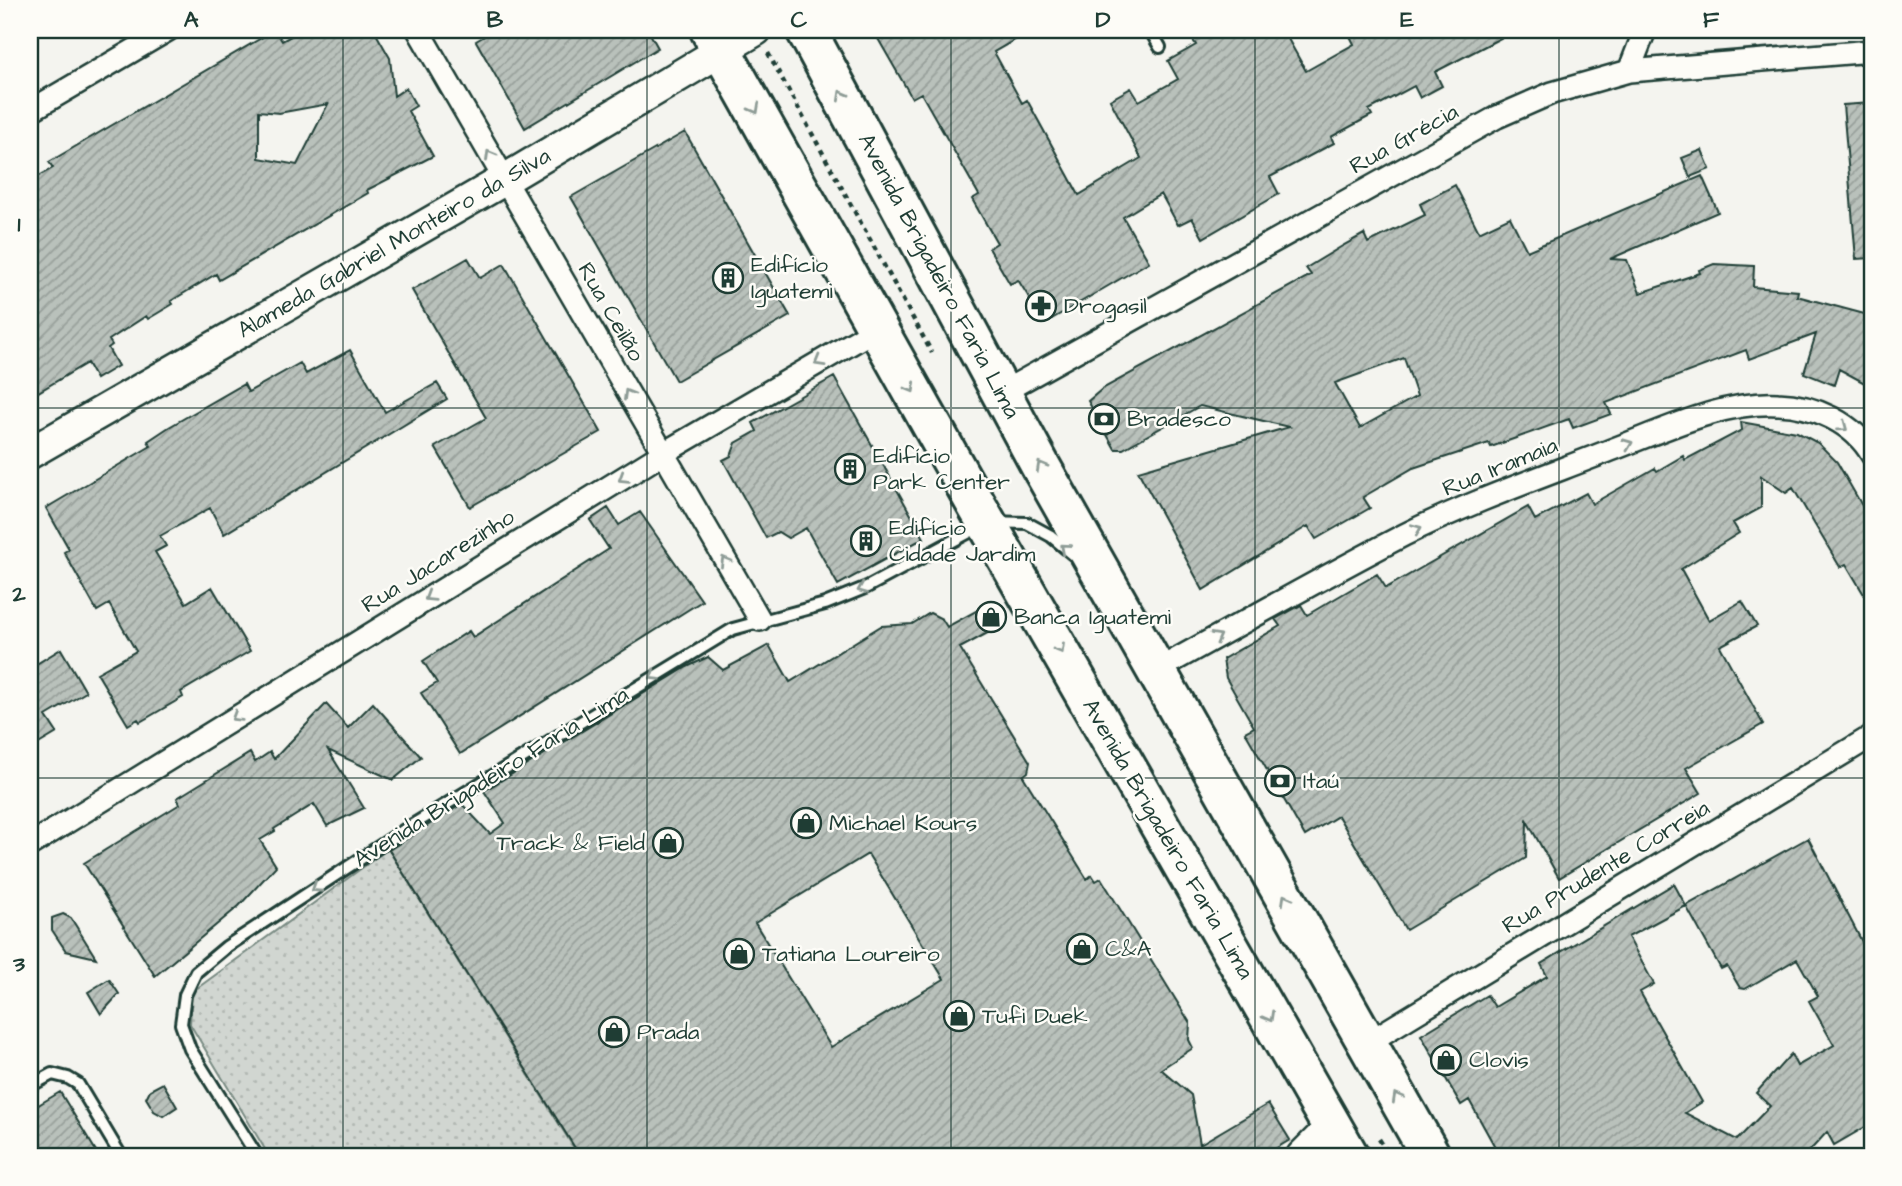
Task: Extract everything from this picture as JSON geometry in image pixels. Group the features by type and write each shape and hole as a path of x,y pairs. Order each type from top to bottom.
{"highway":[{"name":"Avenida Brigadeiro Faria Lima","path":"806,30 1001,393 1431,1156"},
{"name":"Avenida Brigadeiro Faria Lima","path":"716,40 1341,1141"}],"street":[{"path":"30,111 167,30"},
{"name":"Rua Ceilão","path":"418,30 760,620"},
{"name":"Alameda Gabriel Monteiro da Silva","path":"30,453 504,180 716,40 756,30"},
{"path":"1629,71 1645,30"},
{"name":"Rua Grécia","path":"1001,393 1497,117 1552,93 1629,71 1872,51"},
{"name":"Rua Jacarezinho","path":"30,845 662,453 878,328"},
{"name":"Rua Iramaia","path":"1157,670 1406,534 1510,489 1665,429 1726,410 1777,403 1813,409 1843,425 1872,455"},
{"name":"Rua Prudente Correia","path":"1367,1043 1872,736"},
{"path":"1302,1156 1341,1141"}],"lane":[{"path":"1150,30 1160,47"},
{"name":"Avenida Brigadeiro Faria Lima","path":"257,1156 190,1049 181,1024 185,995 196,972 226,947 410,827 704,645 760,620 825,604 867,587 988,522 1027,523 1051,536 1115,595"},
{"path":"30,1086 52,1074 78,1084 121,1156"}],"shaded area":[{"path":"388,849 579,1156 269,1156 190,1024 192,992"}],"building":[{"path":"275,30 282,41 302,30 374,30 390,58 394,96 406,88 416,106 408,111 433,156 367,190 368,193 219,280 216,274 171,301 173,304 148,319 146,316 109,340 112,345 108,348 118,366 96,379 87,363 30,397 30,181 53,168 49,162","holes":["328,104 297,165 259,158 259,111 279,113"]},
{"path":"495,30 648,30 658,48 525,128 476,41"},
{"path":"873,30 1032,30 994,52 1022,103 1027,100 1079,195 1141,158 1110,100 1131,88 1139,101 1178,79 1168,61 1196,45 1186,30 1283,30 1306,71 1354,44 1347,30 1516,30 1435,72 1442,86 1420,98 1414,86 1369,110 1372,115 1331,137 1334,143 1270,177 1279,194 1203,238 1192,218 1178,225 1161,194 1123,217 1149,262 1045,323 1018,280 1010,284 989,248 997,243 972,199 979,195 921,93 912,98"},
{"path":"1871,103 1872,258 1856,259 1843,105"},
{"path":"685,132 790,316 676,381 571,197"},
{"path":"1702,150 1710,169 1690,177 1682,158"},
{"path":"1702,176 1718,212 1610,259 1627,260 1640,293 1700,273 1699,270 1714,264 1754,266 1753,287 1798,291 1797,296 1872,316 1872,387 1839,369 1834,385 1804,373 1816,334 1749,359 1746,350 1606,403 1611,414 1573,428 1569,419 1491,447 1489,443 1413,468 1363,497 1370,508 1316,539 1308,526 1203,590 1138,471 1289,427 1200,406 1123,449 1115,449 1088,401 1102,389 1311,275 1306,268 1344,245 1364,234 1368,243 1425,215 1420,204 1455,185 1479,232 1510,217 1527,251","holes":["1404,358 1417,396 1360,428 1335,383"]},
{"path":"468,258 480,278 504,264 601,432 470,507 435,447 486,418 412,290"},
{"path":"350,350 385,412 437,383 447,399 224,534 210,508 160,536 166,546 155,552 186,603 212,587 250,651 181,692 183,697 140,722 138,719 128,725 97,673 136,651 109,604 97,611 64,552 69,549 46,508 151,446 148,441 169,427 244,384 248,392 300,363 306,374"},
{"path":"834,377 924,538 838,585 806,528 788,538 778,532 766,538 723,460 731,456 736,443 757,431 753,423"},
{"path":"1741,422 1797,432 1818,443 1837,462 1872,523 1872,608 1846,564 1840,567 1793,488 1786,493 1761,476 1761,508 1733,523 1739,533 1681,569 1709,620 1742,601 1757,626 1720,646 1763,724 1686,768 1701,793 1559,878 1527,821 1526,858 1406,930 1338,816 1305,836 1245,732 1254,727 1226,678 1223,659 1280,626 1275,619 1301,605 1307,615 1377,574 1386,588 1528,507 1535,520 1586,493 1592,504 1655,468 1657,471 1683,456 1685,460 1742,430"},
{"path":"608,508 619,525 640,512 702,601 460,754 421,693 437,683 423,661 469,631 473,637 609,549 590,520"},
{"path":"994,601 1006,623 960,648 1030,762 1028,772 1023,776 1087,879 1092,875 1096,881 1101,878 1190,1023 1189,1040 1193,1048 1161,1069 1191,1095 1200,1144 1268,1104 1290,1140 1263,1156 580,1156 389,850 462,804 490,834 505,823 484,791 687,667 708,657 723,670 769,645 790,682 881,626 912,624 930,613 942,619 947,627","holes":["868,854 944,979 831,1047 755,923"]},
{"path":"61,649 86,692 46,716 57,733 30,749 30,668"},
{"path":"373,703 421,757 393,780 328,750 364,808 327,826 314,804 260,840 276,866 239,906 155,976 84,863 180,804 177,798 250,753 255,762 270,752 274,759 326,704 348,728"},
{"path":"1808,838 1872,961 1872,1123 1834,1145 1827,1132 1805,1156 1500,1156 1469,1100 1461,1105 1421,1035 1487,995 1495,1007 1547,976 1541,964 1674,884 1686,906","holes":["1686,906 1721,969 1727,966 1740,988 1745,989 1797,959 1818,996 1809,1001 1834,1045 1797,1066 1791,1054 1756,1093 1770,1106 1737,1140 1685,1113 1702,1102 1640,992 1654,984 1628,937"]},
{"path":"63,914 71,918 96,958 66,951 52,930 52,918"},
{"path":"109,979 119,994 101,1014 88,992"},
{"path":"163,1083 177,1107 163,1116 154,1111 146,1098 150,1090"},
{"path":"60,1092 99,1156 30,1156 30,1110"}],"place":[{"name":"Edifício Iguatemi","path":"728,278"},
{"name":"Drogasil","path":"1041,306"},
{"name":"Bradesco","path":"1104,419"},
{"name":"Edifício Park Center","path":"850,469"},
{"name":"Edifício Cidade Jardim","path":"866,541"},
{"name":"Banca Iguatemi","path":"991,617"},
{"name":"Itaú","path":"1280,781"},
{"name":"Michael Kours","path":"806,823"},
{"name":"Track & Field","path":"668,843"},
{"name":"C&A","path":"1082,949"},
{"name":"Tatiana Loureiro","path":"739,954"},
{"name":"Tufi Duek","path":"959,1016"},
{"name":"Prada","path":"614,1032"},
{"name":"Clovis","path":"1446,1060"}]}
